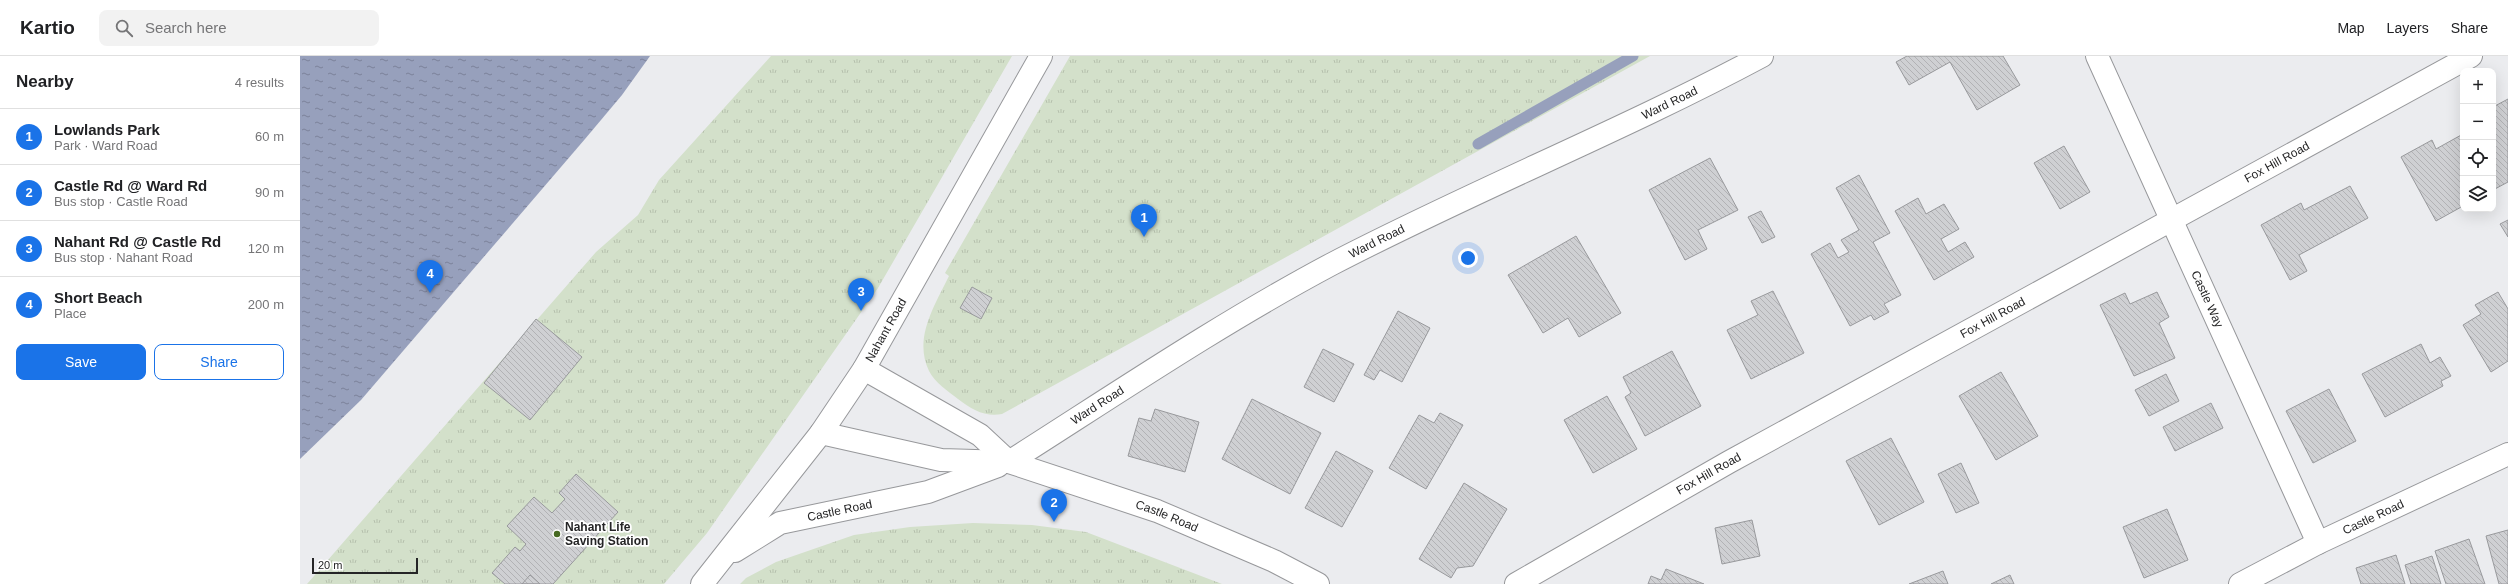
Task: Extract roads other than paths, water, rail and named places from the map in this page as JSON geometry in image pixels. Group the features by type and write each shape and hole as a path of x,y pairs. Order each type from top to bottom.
{"street":[{"name":"Nahant Road","path":"702,584 821,433 864,369 1041,56"},
{"name":"Ward Road","path":"1010,462 1194,344 1332,264 1693,93 1762,56"},
{"name":"Castle Way","path":"2097,56 2173,220 2318,543"},
{"name":"Fox Hill Road","path":"1516,584 1729,462 2471,56"},
{"name":"Castle Road","path":"864,369 980,435 1010,462"},
{"name":"Castle Road","path":"821,433 941,460 1010,462 1157,511 1274,561 1318,584"},
{"name":"Castle Road","path":"2240,584 2318,543 2508,454"},
{"name":"Castle Road","path":"722,559 780,523 928,492 1010,462"}],"water":[{"path":"300,56 650,56 622,95 361,400 300,459"}],"waterway":[{"path":"1478,144 1633,56"}],"place":[{"name":"Lowlands Park","path":"1144,237"},
{"name":"Short Beach","path":"430,293"},
{"name":"Nahant Rd @ Castle Rd","path":"861,311"},
{"name":"Castle Rd @ Ward Rd","path":"1054,522"},
{"name":"Nahant Life Saving Station","path":"557,534"}]}
